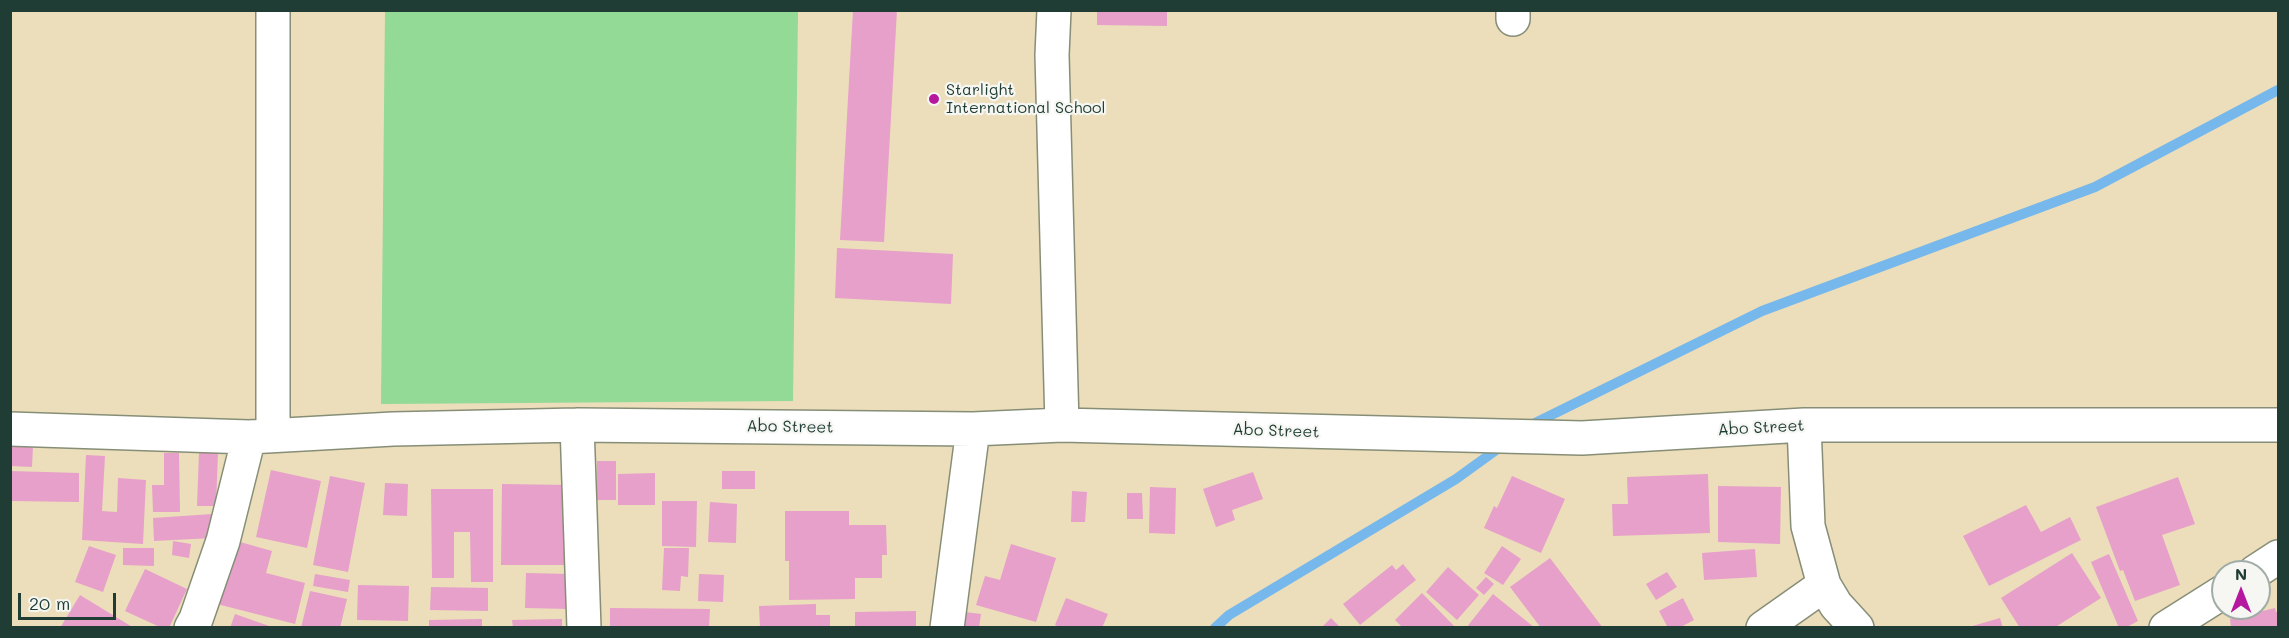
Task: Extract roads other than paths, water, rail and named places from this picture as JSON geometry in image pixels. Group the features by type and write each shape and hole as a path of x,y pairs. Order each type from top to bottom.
{"street":[{"path":"191,627 196,619 261,435 273,10"},
{"path":"1054,10 1052,55 1062,425"},
{"path":"577,425 584,627"},
{"name":"Abo Street","path":"10,429 261,435 577,425 973,429 1062,425 1582,438 1804,425 2278,425"},
{"path":"1804,425 1808,526 1824,585 1836,605 1857,627"},
{"path":"946,627 973,429"},
{"path":"1763,627 1824,585"},
{"path":"2166,627 2211,599"}],"waterway":[{"path":"1527,427 1762,311 2095,187 2278,90"},
{"path":"1215,628 1229,615 1456,479 1503,445"}],"place":[{"name":"Starlight International School","path":"934,99"}]}
